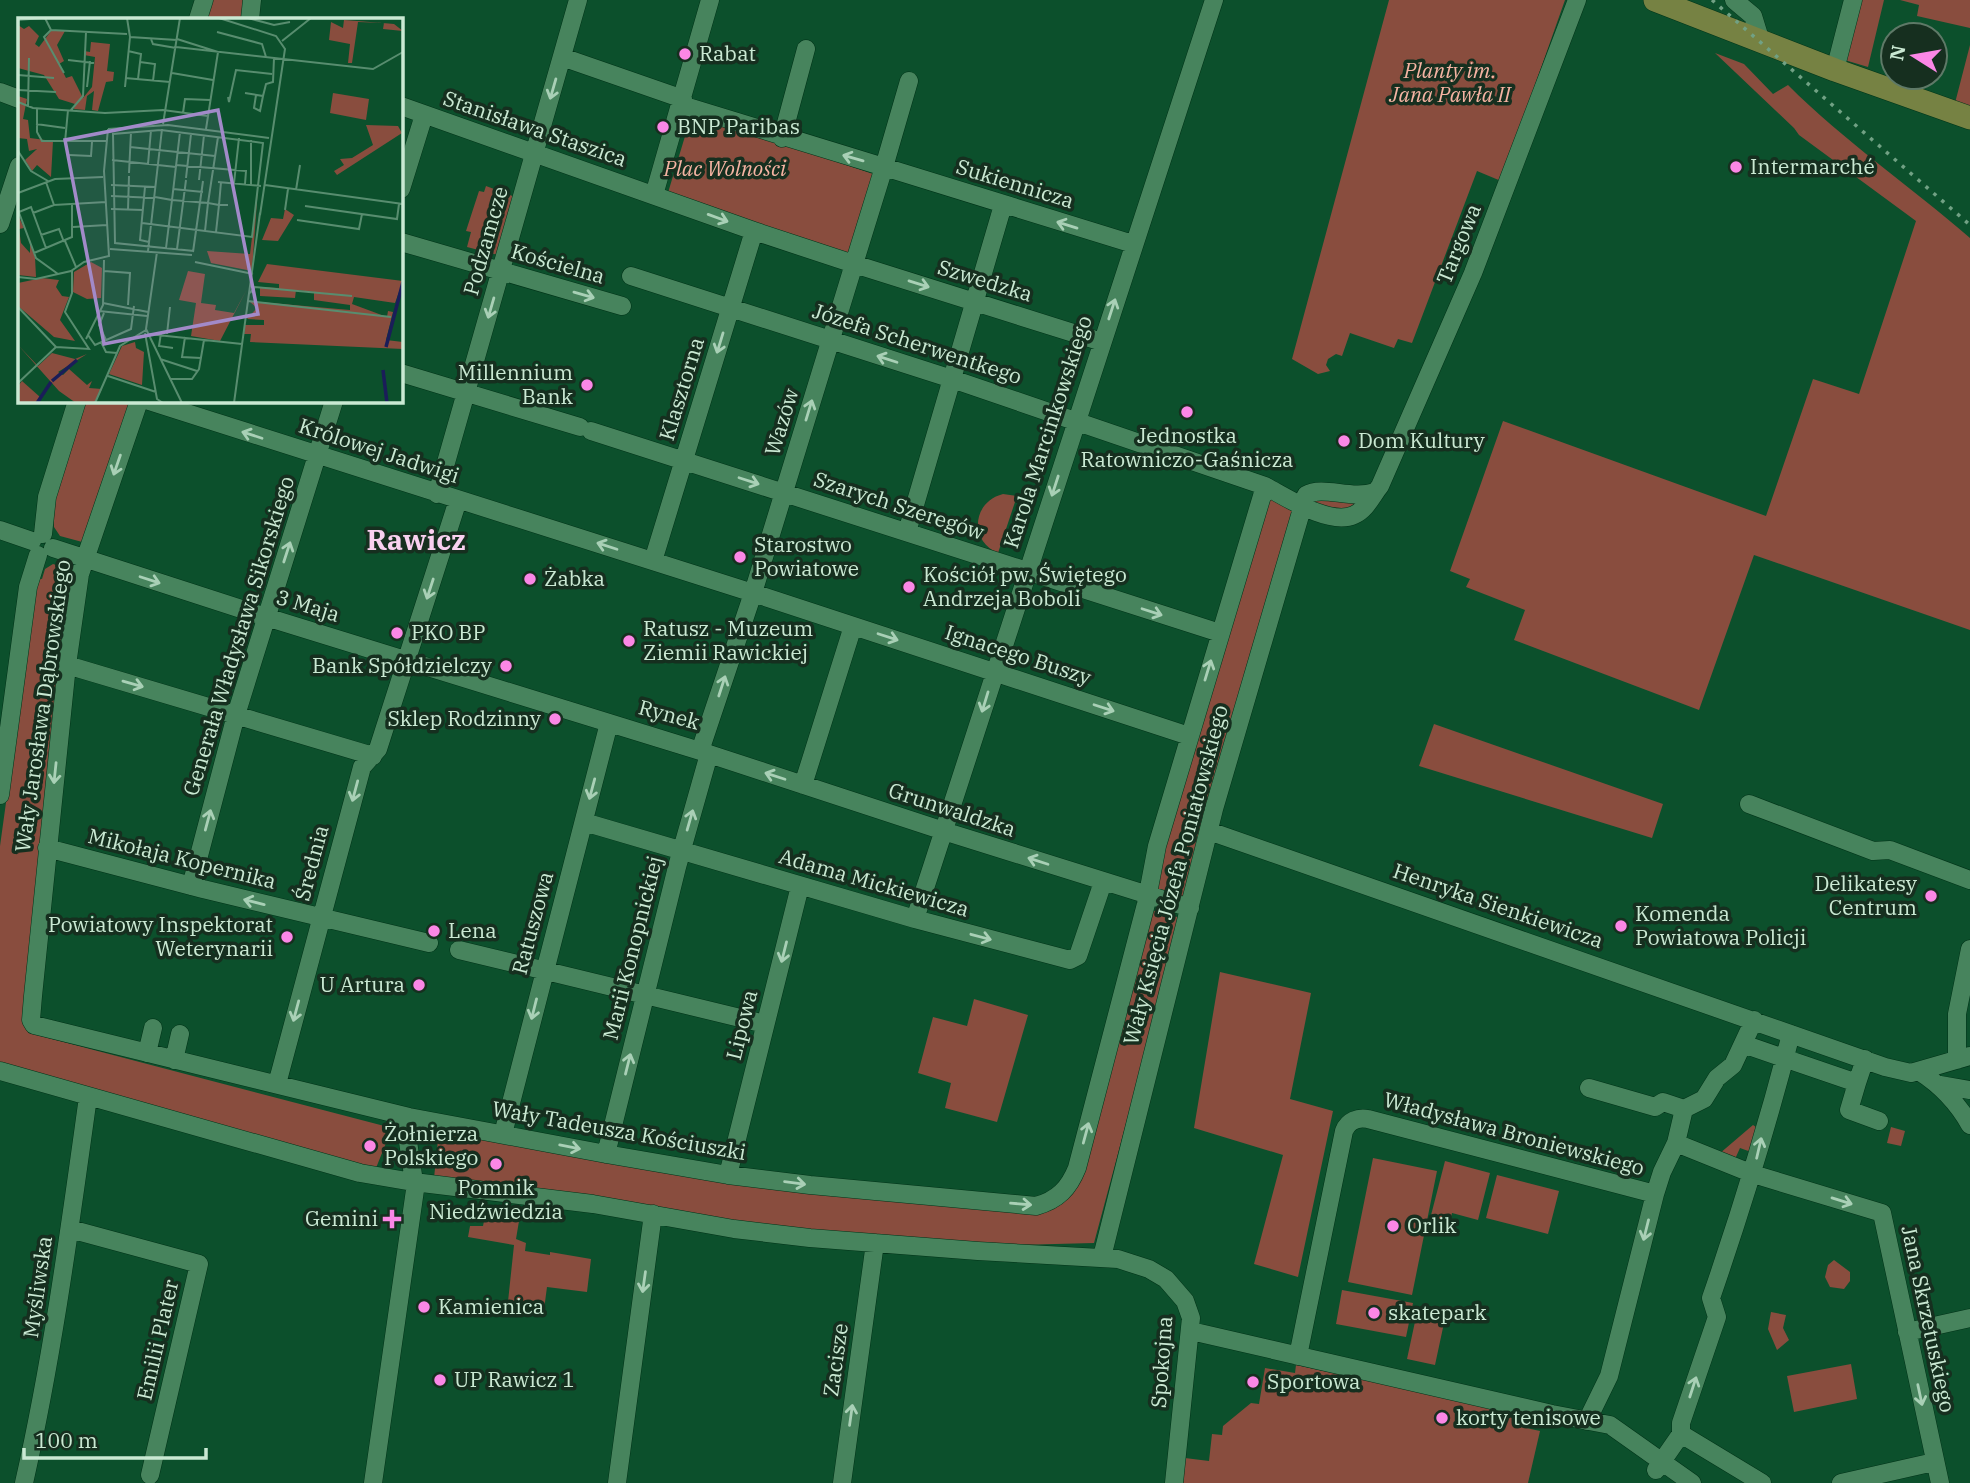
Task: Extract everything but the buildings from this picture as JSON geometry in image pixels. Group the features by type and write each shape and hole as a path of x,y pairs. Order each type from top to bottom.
{"main road":[{"path":"1655,0 1835,70 1970,118"}],"street":[{"path":"198,18 204,0"},
{"path":"250,18 252,0"},
{"name":"Podzamcze","path":"437,494 578,0"},
{"path":"710,0 654,195 854,264 909,81"},
{"name":"Karola Marcinkowskiego","path":"915,919 1214,0"},
{"path":"1734,0 1753,16 1761,42"},
{"path":"1835,70 1853,0"},
{"name":"Targowa","path":"1303,507 1306,495 1314,491 1352,496 1375,492 1380,486 1473,273 1576,4"},
{"path":"782,138 806,49"},
{"path":"562,57 782,138 884,167"},
{"path":"0,92 18,99"},
{"name":"Stanisława Staszica","path":"402,106 654,195"},
{"path":"402,186 424,115"},
{"name":"Sukiennicza","path":"884,167 1133,244"},
{"path":"0,224 18,169"},
{"path":"907,532 1003,205"},
{"name":"Klasztorna","path":"653,561 754,231"},
{"name":"Kościelna","path":"402,242 622,306"},
{"name":"Szwedzka","path":"854,264 1102,342"},
{"name":"Wazów","path":"753,593 854,264"},
{"name":"Józefa Scherwentkego","path":"631,276 1076,421 1265,486 1303,507"},
{"name":"Szarych Szeregów","path":"402,373 684,460 1220,633"},
{"name":"Wały Jarosława Dąbrowskiego","path":"0,795 28,587 42,545 47,497 77,402"},
{"name":"Wały Jarosława Dąbrowskiego","path":"34,1025 31,1020 47,848 80,574 139,402"},
{"name":"Królowej Jadwigi","path":"152,402 653,561"},
{"name":"Generała Władysława Sikorskiego","path":"191,886 236,715 334,402"},
{"name":"Wały Księcia Józefa Poniatowskiego","path":"1061,1195 1071,1183 1077,1168 1148,896 1157,846 1265,486"},
{"name":"Średnia","path":"277,1084 362,767 378,749 458,500"},
{"name":"Wały Księcia Józefa Poniatowskiego","path":"1102,1256 1209,831 1303,507"},
{"name":"3 Maja","path":"0,530 266,617 511,692"},
{"path":"653,561 753,593"},
{"name":"Ignacego Buszy","path":"753,593 1189,736"},
{"name":"Rynek","path":"511,692 705,752 753,593"},
{"path":"803,785 853,626"},
{"path":"67,665 373,756"},
{"name":"Ratuszowa","path":"503,1135 609,723"},
{"name":"Grunwaldzka","path":"705,752 1190,908"},
{"name":"Marii Konopnickiej","path":"606,1154 705,752"},
{"path":"1749,804 1873,851 1890,850 1970,880"},
{"name":"Adama Mickiewicza","path":"584,822 915,919 1073,960 1078,956 1103,882"},
{"name":"Henryka Sienkiewicza","path":"1209,831 1905,1072 1920,1072 1963,1058"},
{"name":"Mikołaja Kopernika","path":"47,848 191,886 429,943"},
{"name":"Lipowa","path":"728,1175 800,886"},
{"path":"1963,1058 1957,1014 1970,949"},
{"path":"459,950 765,1024"},
{"path":"1589,1088 1655,1107 1663,1102 1684,1109 1704,1099 1717,1079 1733,1065 1754,1020"},
{"name":"Wały Tadeusza Kościuszki","path":"34,1025 409,1117 728,1175 1036,1206 1061,1195"},
{"path":"153,1028 161,1057"},
{"path":"161,1057 180,1034"},
{"path":"1660,1466 1681,1434 1681,1423 1717,1317 1710,1298 1753,1174 1791,1034"},
{"path":"1744,1044 1857,1083"},
{"path":"1865,1059 1849,1110 1879,1121"},
{"path":"0,1071 360,1173 593,1203 734,1228 810,1238 978,1251 1102,1256"},
{"path":"1920,1072 1940,1085 1970,1125"},
{"path":"1940,1085 1970,1090"},
{"name":"Myśliwska","path":"24,1483 51,1357 88,1097"},
{"path":"1587,1422 1609,1376 1655,1194 1676,1143 1684,1109"},
{"path":"373,1483 414,1182 407,1135 409,1117"},
{"name":"Władysława Broniewskiego","path":"1298,1356 1345,1131 1346,1127 1357,1119 1368,1119 1655,1194"},
{"name":"Jana Skrzetuskiego","path":"1676,1143 1753,1174 1882,1213 1940,1483"},
{"path":"617,1483 653,1214"},
{"name":"Emilii Plater","path":"70,1229 199,1264 150,1475"},
{"name":"Zacisze","path":"842,1483 875,1243"},
{"name":"Spokojna","path":"1102,1256 1141,1265 1166,1279 1184,1299 1189,1309 1191,1331 1174,1483"},
{"path":"1907,1332 1970,1318"},
{"path":"1191,1331 1587,1422 1692,1483"},
{"path":"1681,1434 1762,1483"},
{"path":"1841,1483 1934,1462"},
{"path":"1660,1466 1673,1483"}],"green space":[{"path":"212,0 249,0 247,18 205,18"},
{"name":"Planty im. Jana Pawła II","path":"1389,0 1565,0 1501,181 1477,171 1412,343 1398,339 1394,348 1350,333 1342,356 1336,354 1328,359 1326,365 1330,371 1318,374 1292,359"},
{"path":"1853,0 1884,0 1868,67 1838,58"},
{"path":"1900,0 1970,0 1970,28 1949,23 1949,21 1917,16 1919,5"},
{"path":"1970,45 1970,108 1955,103"},
{"path":"1715,53 1744,64 1773,94 1788,85 1809,106 1970,238 1970,630 1754,555 1699,710 1514,640 1525,610 1466,587 1470,579 1450,571 1503,421 1766,516 1813,379 1859,394 1916,221 1799,135"},
{"name":"Plac Wolności","path":"692,113 873,174 851,252 847,253 667,196"},
{"path":"486,186 515,197 498,255 467,247 471,232 466,231 479,191 484,192"},
{"path":"84,402 134,402 86,543 60,536 54,527 52,504"},
{"path":"1003,494 1017,496 998,553 982,540 978,522 985,505"},
{"path":"1315,498 1360,503 1338,509 1314,504"},
{"path":"1269,499 1275,499 1293,508 1189,887 1182,898 1158,891 1156,884 1167,826"},
{"path":"53,564 77,572 26,1026 29,1033 392,1128 376,1168 17,1070 0,1063 0,846 37,578 42,579 45,569"},
{"path":"1434,724 1663,804 1652,838 1419,766"},
{"path":"1151,910 1181,918 1094,1243 978,1246 810,1233 434,1178 439,1130 1046,1212 1068,1199 1081,1177"},
{"path":"1220,972 1311,993 1290,1099 1333,1111 1298,1277 1254,1264 1283,1155 1194,1128"},
{"path":"974,999 1028,1015 997,1122 945,1108 951,1083 918,1073 933,1017 967,1026"},
{"path":"1753,1125 1756,1127 1751,1152 1740,1148 1735,1159 1719,1154"},
{"path":"1891,1127 1905,1131 1901,1146 1887,1143"},
{"name":"Orlik","path":"1373,1158 1437,1171 1412,1295 1348,1282"},
{"path":"1445,1161 1490,1173 1478,1220 1452,1213 1448,1228 1429,1223"},
{"path":"1497,1175 1559,1191 1548,1234 1486,1218"},
{"path":"485,1216 519,1221 516,1239 526,1243 525,1251 591,1259 587,1292 547,1287 543,1317 507,1311 514,1245 468,1237 470,1226 483,1226"},
{"path":"1834,1260 1850,1272 1850,1281 1844,1289 1830,1287 1825,1277 1828,1265"},
{"name":"skatepark","path":"1342,1290 1413,1303 1406,1337 1336,1324"},
{"path":"1771,1312 1786,1315 1783,1328 1789,1340 1777,1350 1768,1329"},
{"path":"1416,1317 1444,1323 1435,1365 1407,1359"},
{"path":"1851,1364 1857,1399 1794,1412 1787,1376"},
{"path":"1296,1365 1516,1413 1513,1425 1540,1431 1528,1483 1183,1483 1185,1458 1209,1461 1212,1434 1222,1435 1223,1426 1251,1403 1259,1404 1265,1368 1295,1373"}],"railway":[{"path":"1712,0 1970,225"}],"place":[{"name":"Rabat","path":"685,54"},
{"name":"BNP Paribas","path":"663,127"},
{"name":"Intermarché","path":"1736,167"},
{"name":"Millennium Bank","path":"587,385"},
{"name":"Jednostka Ratowniczo-Gaśnicza","path":"1187,412"},
{"name":"Dom Kultury","path":"1344,441"},
{"name":"Starostwo Powiatowe","path":"740,557"},
{"name":"Żabka","path":"530,579"},
{"name":"Kościół pw. Świętego Andrzeja Boboli","path":"909,587"},
{"name":"PKO BP","path":"397,633"},
{"name":"Ratusz - Muzeum Ziemii Rawickiej","path":"629,641"},
{"name":"Bank Spółdzielczy","path":"506,666"},
{"name":"Sklep Rodzinny","path":"555,719"},
{"name":"Delikatesy Centrum","path":"1931,896"},
{"name":"Komenda Powiatowa Policji","path":"1621,926"},
{"name":"Lena","path":"434,931"},
{"name":"Powiatowy Inspektorat Weterynarii","path":"287,937"},
{"name":"U Artura","path":"419,985"},
{"name":"Żołnierza Polskiego","path":"370,1146"},
{"name":"Pomnik Niedźwiedzia","path":"496,1164"},
{"name":"Gemini","path":"392,1219"},
{"name":"Orlik","path":"1393,1226"},
{"name":"Kamienica","path":"424,1307"},
{"name":"skatepark","path":"1374,1313"},
{"name":"UP Rawicz 1","path":"440,1380"},
{"name":"Sportowa","path":"1253,1382"},
{"name":"korty tenisowe","path":"1442,1418"}],"district":[{"name":"Rawicz","path":"416,540"}]}
